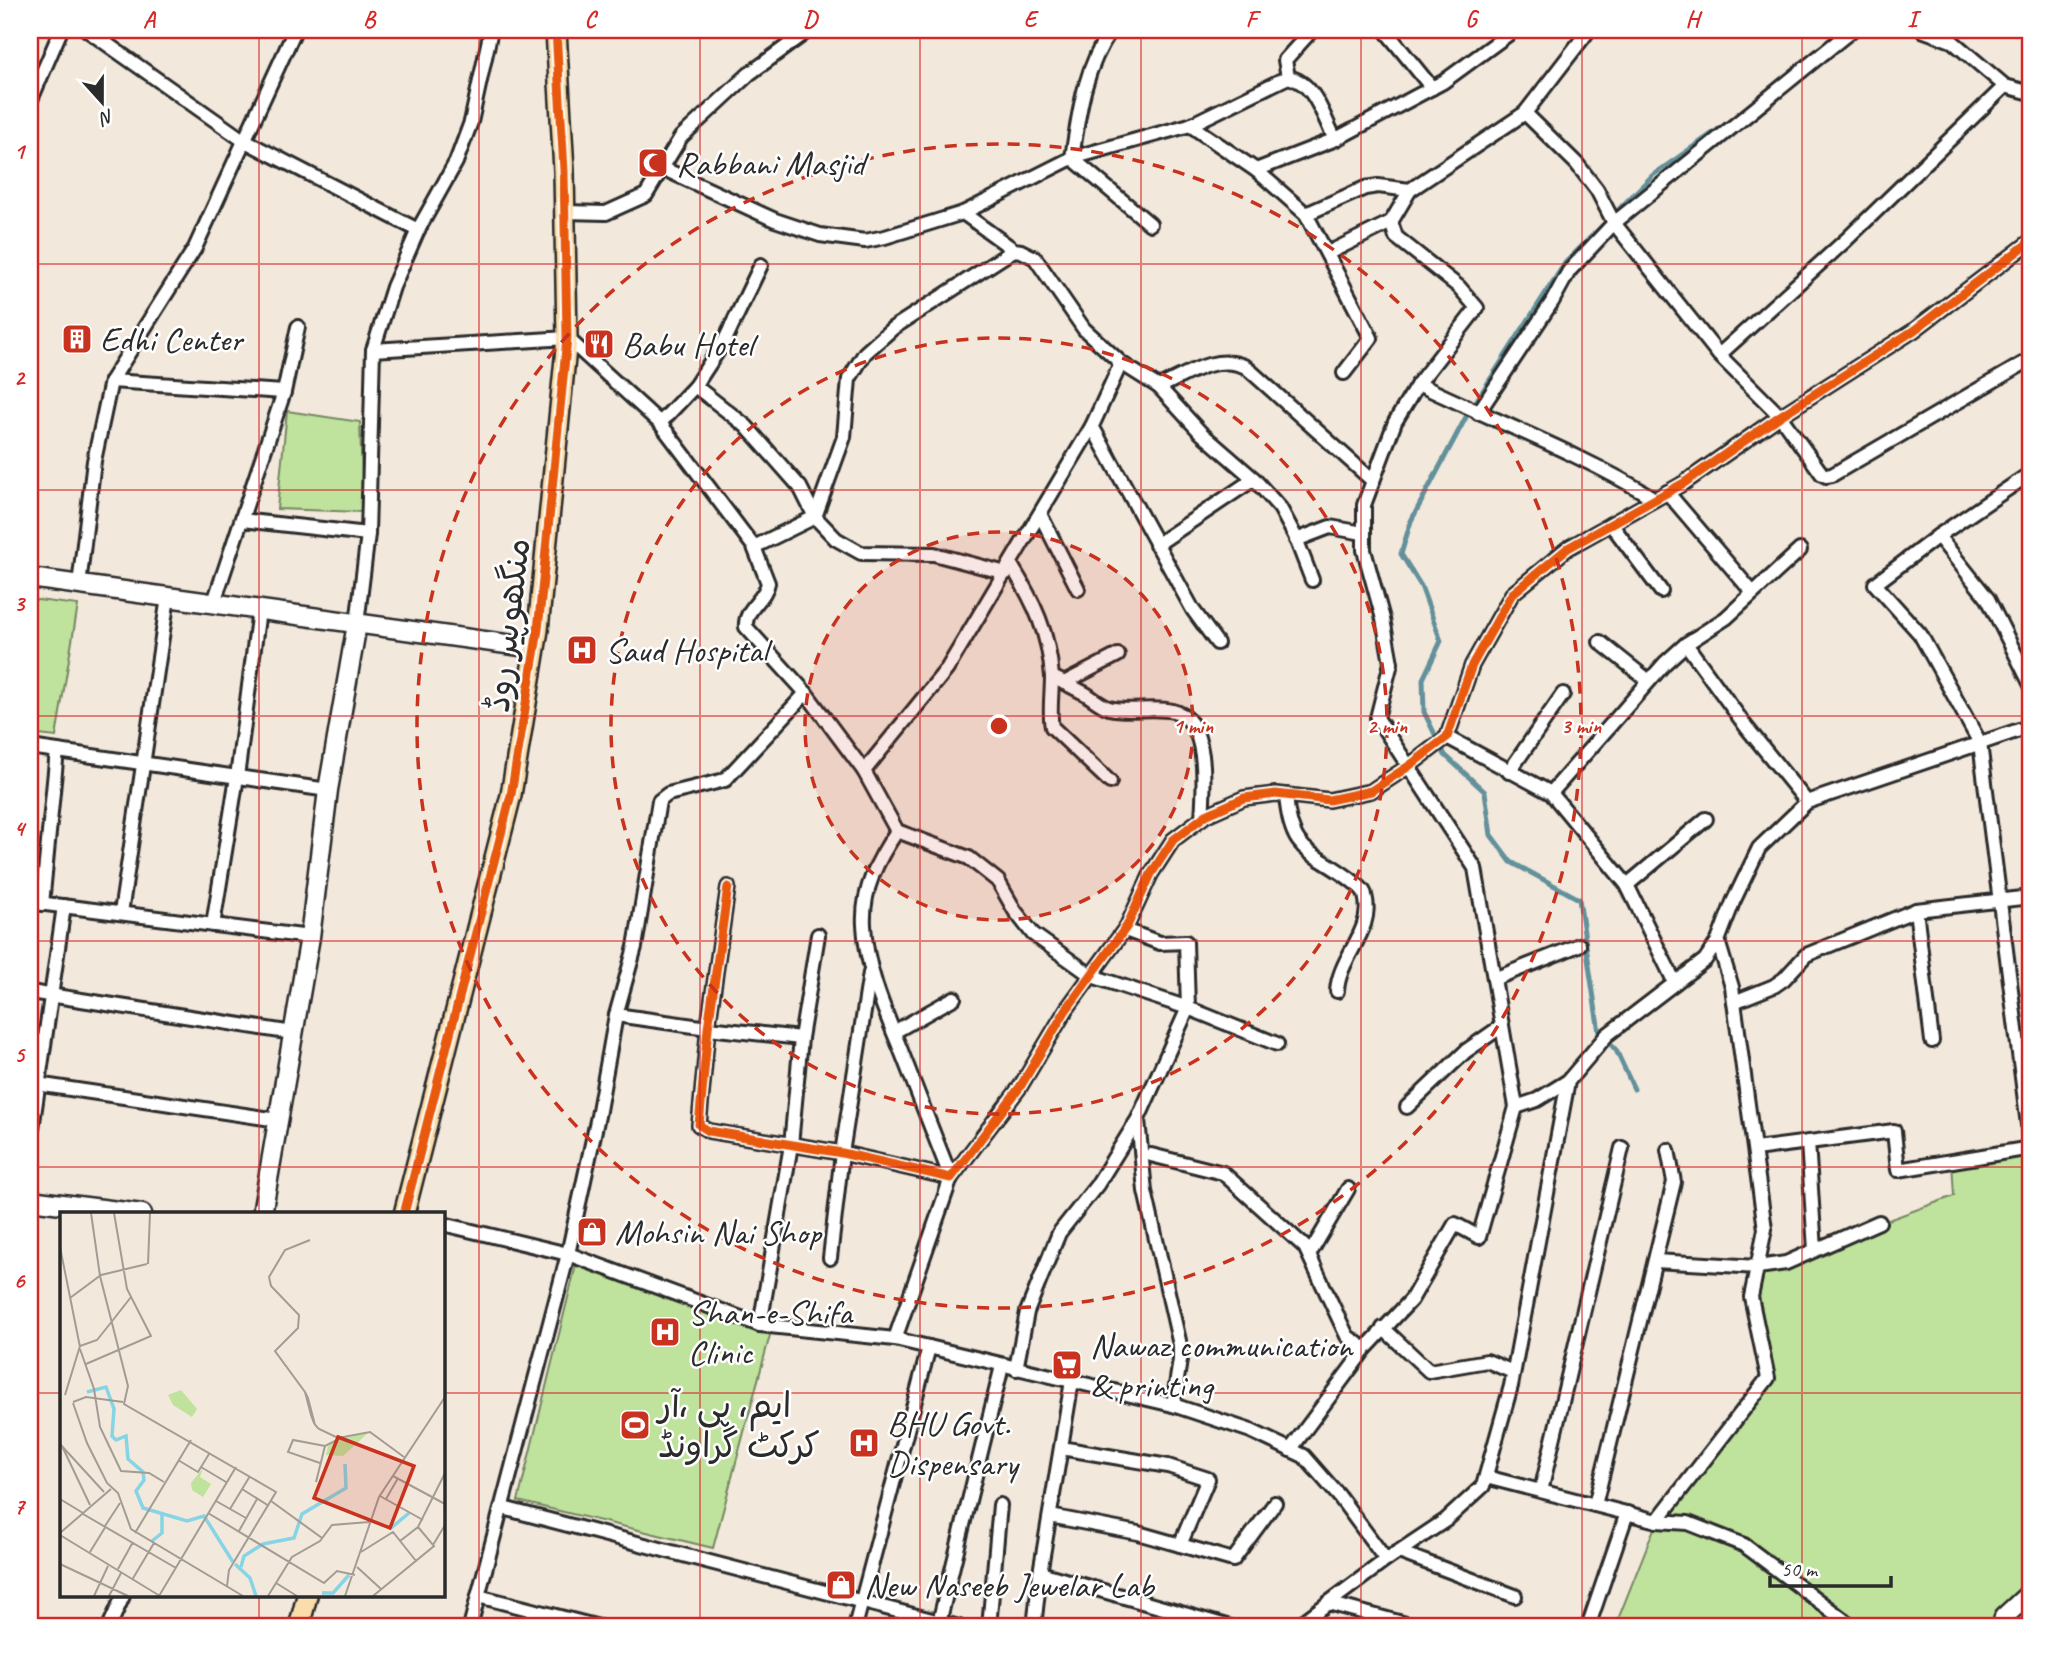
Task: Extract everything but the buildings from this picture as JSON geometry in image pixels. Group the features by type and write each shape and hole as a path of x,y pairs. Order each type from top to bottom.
{"main road":[{"name":"منگھوپیر روڈ","path":"405,1212 512,795 536,648 567,338 565,212 556,30"},
{"path":"299,1627 306,1598"}],"street":[{"path":"30,102 61,30"},
{"path":"87,30 243,140 418,230"},
{"path":"79,585 94,461 111,381 195,248 295,30"},
{"path":"262,1212 310,937 328,790 357,624 369,534 373,350 393,287 418,230 456,162 471,122 491,30"},
{"path":"565,212 606,213 646,195 681,137 750,74 809,30"},
{"path":"1072,158 1090,67 1098,48 1111,30"},
{"path":"1288,77 1284,60 1312,30"},
{"path":"1387,30 1432,88"},
{"path":"1256,170 1335,139 1432,88 1514,30"},
{"path":"1328,253 1391,222 1410,190 1525,113 1589,30"},
{"path":"1473,411 1552,302 1569,271 1611,218 1852,30"},
{"path":"1922,30 1952,41 2005,86 2031,93"},
{"path":"662,169 775,220 820,235 865,241 962,213 1072,158 1191,125 1288,77 1305,83 1335,139"},
{"path":"1719,355 1846,240 2005,86"},
{"path":"1525,113 1577,164 1597,190 1611,218 1719,355 1780,416 1822,474 1829,477 2031,359"},
{"path":"1191,125 1256,170 1306,214 1371,338 1344,373"},
{"path":"1072,158 1150,224"},
{"path":"1306,214 1365,188 1378,186 1410,190"},
{"path":"962,213 1014,250 1035,258 1084,329 1121,363 1158,387 1201,433 1254,479 1280,508 1312,580"},
{"path":"1290,1450 1365,1349 1411,1300 1455,1224 1479,1237 1516,1107 1475,868 1377,718 1391,663 1383,619 1364,550 1363,505 1395,422 1418,384 1477,308 1459,287 1396,237 1391,222"},
{"path":"895,1339 951,1178 1020,1087 1066,1010 1125,930 1151,874 1173,840 1202,818 1244,798 1286,795 1329,800 1371,791 1409,766 1446,739 1472,665 1512,594 1568,548 1684,483 1780,416 1913,331 2031,241"},
{"path":"754,547 816,517 844,436 849,379 865,354 893,328 1014,250"},
{"path":"660,423 695,386 725,340 761,265"},
{"path":"214,602 284,392 298,327"},
{"path":"373,350 567,338 660,423 754,547 768,583 767,589 747,615 746,627 806,693 864,771 897,831 969,858 998,881 1015,911 1033,934 1092,976 1188,1008 1277,1044"},
{"path":"1158,387 1208,365 1233,361 1246,367 1373,481"},
{"path":"864,771 947,669 1092,426 1121,363"},
{"path":"111,381 284,392"},
{"path":"1418,384 1661,496 1753,593"},
{"path":"695,386 746,426 800,486 816,517 836,539 861,553 934,554 1009,569 1030,595 1046,633 1052,677 1052,727 1110,782"},
{"path":"1092,426 1193,610 1217,643"},
{"path":"1755,1149 1894,1131 1898,1170 2031,1149 1980,743 1920,634 1875,584 1938,536 2031,474"},
{"path":"1156,545 1254,479"},
{"path":"1041,514 1078,589"},
{"path":"242,520 369,534"},
{"path":"1611,524 1661,591"},
{"path":"1296,540 1330,527 1363,533"},
{"path":"1938,536 1988,599 2031,685"},
{"path":"1550,793 1665,663 1686,644 1726,618 1800,550"},
{"path":"30,578 536,648"},
{"path":"121,914 168,597"},
{"path":"213,925 237,777 259,610"},
{"path":"1600,642 1649,681"},
{"path":"1686,644 1747,728 1807,802"},
{"path":"1064,683 1118,655"},
{"path":"1052,677 1088,695 1104,707 1125,711 1171,710 1181,713 1190,721 1200,743 1204,785 1202,818"},
{"path":"470,1627 568,1254 598,1116 616,1015 635,947 659,801 668,794 725,780 806,693"},
{"path":"1509,772 1563,694"},
{"path":"1516,1107 1538,1100 1568,1081 1604,1039 1705,960 1718,941 1733,902 1759,849 1807,802 2031,726"},
{"path":"1446,739 1550,793 1627,885 1675,983"},
{"path":"30,747 328,790"},
{"path":"57,751 36,903 310,937"},
{"path":"1286,795 1290,826 1302,846 1350,879 1365,895 1367,912 1363,930 1344,962 1337,991"},
{"path":"1627,885 1706,819"},
{"path":"897,831 880,856 866,899 864,925 870,969 951,1178"},
{"path":"728,887 708,1028 699,1125 709,1131 842,1153 951,1178"},
{"path":"1734,1002 1774,986 1791,973 1806,956 1916,911 2031,897"},
{"path":"30,1143 34,1083 64,906"},
{"path":"1916,911 1932,1041"},
{"path":"1016,1369 1027,1312 1059,1233 1097,1185 1138,1119 1188,1008 1186,942 1160,943 1125,930"},
{"path":"760,1325 791,1145 801,1038 818,935"},
{"path":"1657,1521 1768,1378 1751,1297 1765,1229 1734,1002 1718,941"},
{"path":"1494,979 1579,945"},
{"path":"830,1258 842,1153 870,969"},
{"path":"30,992 293,1033"},
{"path":"894,1032 954,998"},
{"path":"616,1015 801,1038"},
{"path":"1407,1107 1466,1051 1502,1026"},
{"path":"1296,1627 1386,1560 1446,1520 1483,1486 1513,1372 1568,1081"},
{"path":"34,1083 278,1120"},
{"path":"1138,1119 1145,1191 1180,1345 1173,1405"},
{"path":"1808,1142 1815,1250"},
{"path":"1541,1491 1622,1148"},
{"path":"1595,1505 1674,1182 1668,1150"},
{"path":"1151,1155 1223,1173 1305,1247 1347,1335 1365,1349"},
{"path":"1309,1255 1348,1189"},
{"path":"30,1200 126,1212"},
{"path":"1655,1261 1758,1268 1786,1264 1879,1222"},
{"path":"444,1224 568,1254 760,1325 895,1339 1173,1405 1251,1431 1304,1456 1339,1496 1386,1560"},
{"path":"1383,1328 1429,1371 1487,1362 1513,1372"},
{"path":"856,1627 929,1347"},
{"path":"939,1625 1002,1366"},
{"path":"1034,1627 1040,1573 1072,1381"},
{"path":"1061,1448 1168,1466 1208,1479 1180,1545"},
{"path":"1486,1477 1657,1521 1688,1523 1744,1545 1853,1627"},
{"path":"1050,1516 1125,1530 1233,1560 1275,1503"},
{"path":"989,1627 1000,1505"},
{"path":"503,1508 862,1602 939,1625 959,1627"},
{"path":"1588,1627 1627,1513"},
{"path":"1399,1552 1515,1596"},
{"path":"1040,1573 1230,1627"},
{"path":"2002,1627 2004,1617 2031,1592"},
{"path":"478,1596 599,1627"},
{"path":"109,1627 122,1598"},
{"path":"1328,1603 1417,1627"}],"green space":[{"path":"287,411 360,422 363,512 277,509"},
{"path":"30,599 78,605 56,737 30,734"},
{"path":"2031,1148 2031,1592 2001,1627 1615,1627 1657,1521 1767,1378 1751,1297 1757,1268 1954,1196 1952,1161"},
{"path":"576,1265 773,1324 713,1548 518,1501"}],"waterway":[{"path":"1634,1089 1616,1050 1599,1032 1579,899 1511,862 1491,835 1485,792 1445,755 1424,712 1423,679 1441,641 1421,586 1401,554 1411,521 1466,417 1565,263 1653,175 1733,119"}],"cycle path":[{"path":"405,1212 511,795 538,630 567,338 564,171 556,30"},
{"path":"728,887 708,1028 699,1125 709,1131 842,1153 951,1178 1020,1087 1066,1010 1127,926 1151,874 1173,840 1206,815 1244,798 1276,794 1329,800 1371,791 1409,766 1447,737 1472,665 1512,594 1568,548 1684,483 1780,416 1913,331 2031,241"}],"place":[{"name":"Rabbani Masjid","path":"653,163"},
{"name":"Edhi Center","path":"77,339"},
{"name":"Babu Hotel","path":"599,344"},
{"name":"Saud Hospital","path":"582,650"},
{"name":"Mohsin Nai Shop","path":"592,1232"},
{"name":"Shan-e-Shifa Clinic","path":"665,1332"},
{"name":"Nawaz communication & printing","path":"1067,1365"},
{"name":"ایم، پی ،آر کرکٹ گراونڈ","path":"635,1425"},
{"name":"BHU Govt. Dispensary","path":"864,1443"},
{"name":"New Naseeb Jewelar Lab","path":"841,1585"}]}
